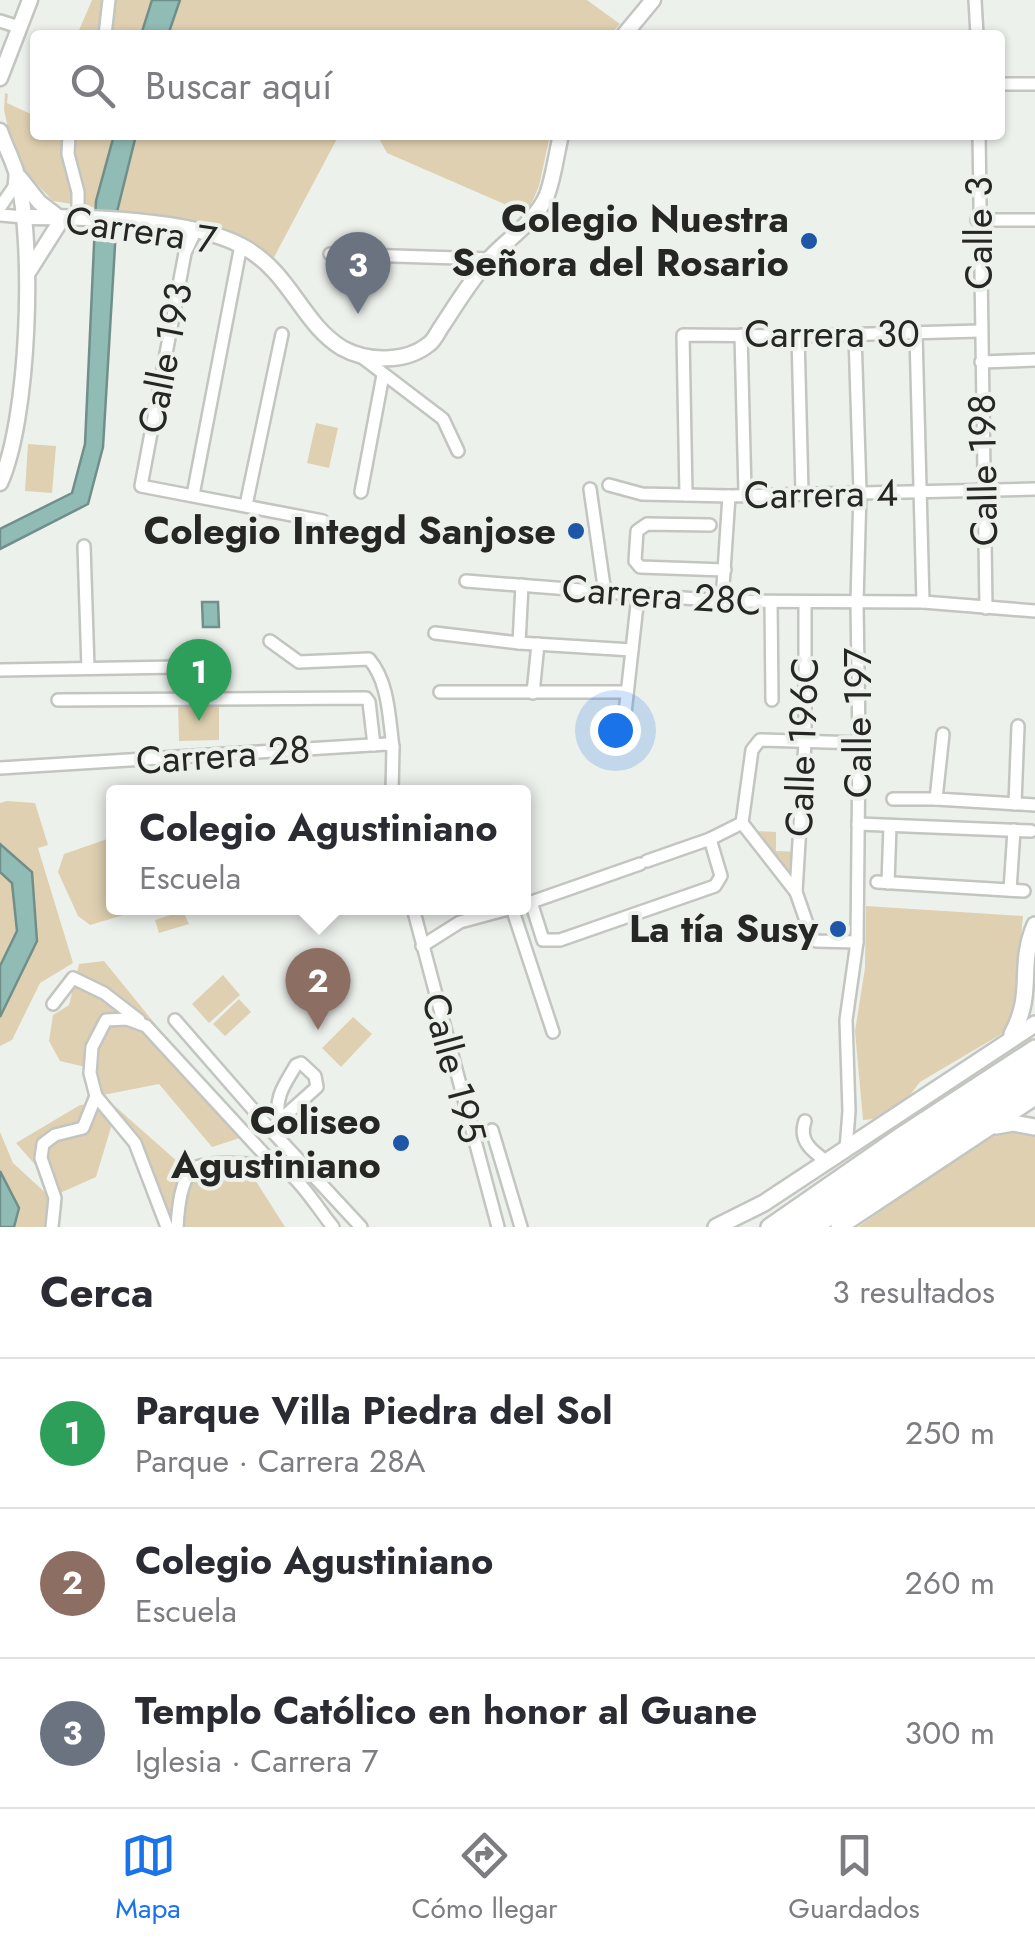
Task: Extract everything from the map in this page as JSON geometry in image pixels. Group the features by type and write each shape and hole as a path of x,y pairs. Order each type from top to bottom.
{"highway":[{"path":"1006,1042 1028,1008 1031,987 1027,952 1035,925"},
{"path":"730,1227 1035,1024"},
{"path":"769,1227 1035,1048"},
{"path":"903,1134 958,1076"},
{"path":"815,1227 1035,1081"},
{"path":"838,1227 1035,1097"},
{"path":"988,1129 1003,1122 1035,1127"},
{"path":"716,1227 764,1203"}],"main road":[{"path":"0,78 30,0"},
{"path":"628,30 653,0"},
{"path":"0,131 27,217 25,341 17,409 0,483"},
{"path":"359,355 381,359 402,356 430,344 490,259 538,210 551,180 560,140"},
{"path":"16,172 39,202 59,219 26,276"},
{"name":"Carrera 7","path":"27,217 190,231 241,245 270,265 300,300 319,332 359,355"}],"street":[{"path":"106,30 109,0"},
{"path":"975,0 977,30"},
{"path":"0,21 18,27"},
{"path":"1005,84 1035,84"},
{"path":"69,140 68,154 87,220"},
{"name":"Calle 3","path":"978,140 980,332"},
{"path":"16,172 14,187 0,211 27,217"},
{"path":"978,220 1035,220"},
{"name":"Calle 193","path":"190,231 141,486 193,495"},
{"path":"241,245 193,495 323,521"},
{"path":"330,254 490,259"},
{"name":"Carrera 30","path":"686,495 684,335 980,332"},
{"name":"Calle 198","path":"980,332 986,608"},
{"path":"246,505 282,334"},
{"path":"916,334 923,602"},
{"name":"Calle 197","path":"846,1150 846,1020 856,942 859,743 860,491 855,335"},
{"path":"741,336 745,493"},
{"path":"798,336 802,492"},
{"path":"359,355 443,419 458,451"},
{"path":"981,362 1035,360"},
{"path":"361,492 383,375"},
{"name":"Carrera 4","path":"609,485 642,494 728,496 1035,489"},
{"path":"590,489 605,592"},
{"path":"722,601 728,496"},
{"path":"710,525 647,524 636,532 635,560 640,567 725,570"},
{"path":"84,546 88,668"},
{"name":"Carrera 28C","path":"466,580 722,601 923,602 1035,612"},
{"path":"519,643 522,586"},
{"path":"622,740 638,596"},
{"path":"771,602 772,700"},
{"name":"Calle 196C","path":"796,892 805,742 805,603"},
{"path":"435,633 632,650"},
{"path":"270,640 299,662 370,659 383,686 391,785"},
{"path":"534,693 538,644"},
{"path":"0,670 180,667"},
{"path":"440,692 628,692"},
{"path":"58,700 366,698 385,745"},
{"path":"1015,804 1018,726"},
{"path":"936,799 943,734"},
{"path":"531,903 710,839 742,823 752,750 760,740 859,743"},
{"name":"Carrera 28","path":"0,768 385,745"},
{"path":"893,799 1035,806"},
{"name":"Calle 196C","path":"742,823 796,892 816,942 856,942"},
{"path":"858,824 1031,831"},
{"path":"890,826 882,882 1024,891"},
{"path":"1010,890 1014,830"},
{"path":"531,913 543,940 560,940 715,886 721,876 710,839"},
{"name":"Calle 195","path":"415,915 498,1227"},
{"path":"422,946 460,922 487,915"},
{"path":"516,915 554,1032"},
{"path":"53,1004 73,978 104,993 146,1026 275,1166 288,1172 333,1227"},
{"path":"146,1026 127,1019 106,1020 92,1047 90,1073 96,1096 135,1143 166,1227"},
{"path":"176,1020 274,1124 361,1227"},
{"path":"785,1227 1035,1060"},
{"path":"301,1064 315,1076 317,1087 274,1124 279,1094 296,1065 301,1064"},
{"path":"799,1227 1035,1070"},
{"path":"52,1227 55,1198 41,1158 43,1144 55,1135 83,1128 96,1096"},
{"path":"849,1110 857,1125 872,1132"},
{"path":"805,1121 805,1144 827,1162"},
{"path":"492,1130 521,1227"},
{"path":"177,1227 186,1179 195,1168 275,1166"}],"shaded area":[{"path":"92,0 587,0 620,24 615,30 79,30"},
{"path":"5,93 7,103 30,114 30,140 336,140 272,261 243,238 202,225 53,201 20,166 4,110"},
{"path":"380,140 549,140 539,186 527,214 387,153"},
{"path":"316,423 338,428 329,468 307,463"},
{"path":"28,444 56,446 52,493 25,491"},
{"path":"219,701 219,740 179,741 178,702"},
{"path":"0,803 35,803 48,845 38,848 73,963 40,983 12,1040 0,1046"},
{"path":"756,831 776,832 776,851 801,852 800,874 782,867"},
{"path":"106,839 106,915 124,915 90,925 78,916 58,872 64,854"},
{"path":"866,906 1023,916 1014,1015 1003,1033 920,1082 906,1100 873,1119 863,1120 855,1031 865,968"},
{"path":"185,915 189,924 159,933 155,920"},
{"path":"104,961 246,1136 212,1147 159,1084 103,1095 94,1069 60,1061 49,1041 53,1015 69,1005 79,964"},
{"path":"223,975 240,995 209,1023 192,1004"},
{"path":"239,999 251,1012 225,1036 213,1024"},
{"path":"353,1017 372,1034 341,1067 322,1048"},
{"path":"109,1101 196,1178 254,1178 285,1227 175,1227 155,1202 130,1147 112,1124 96,1177 60,1193 16,1143 80,1105"},
{"path":"1010,1129 1035,1134 1035,1227 858,1227 975,1145"},
{"path":"0,1132 13,1163 49,1196 48,1227 0,1227"}],"water":[{"path":"152,0 180,0 170,30 143,30"},
{"path":"113,140 135,140 117,212 103,447 88,504 0,549 0,529 72,493 85,444 96,201"},
{"path":"202,602 218,602 219,627 203,627"},
{"path":"0,844 32,872 37,941 0,1017 0,966 17,931 12,883 0,872"},
{"path":"0,1171 19,1208 14,1227 0,1227"}],"place":[{"name":"Colegio Nuestra Señora del Rosario","path":"809,241"},
{"name":"Templo Católico en honor al Guane","path":"358,314"},
{"name":"Colegio Integd Sanjose","path":"576,531"},
{"name":"Parque Villa Piedra del Sol","path":"199,721"},
{"name":"La tía Susy","path":"838,929"},
{"name":"Colegio Agustiniano","path":"318,1030"},
{"name":"Coliseo Agustiniano","path":"401,1143"}]}
